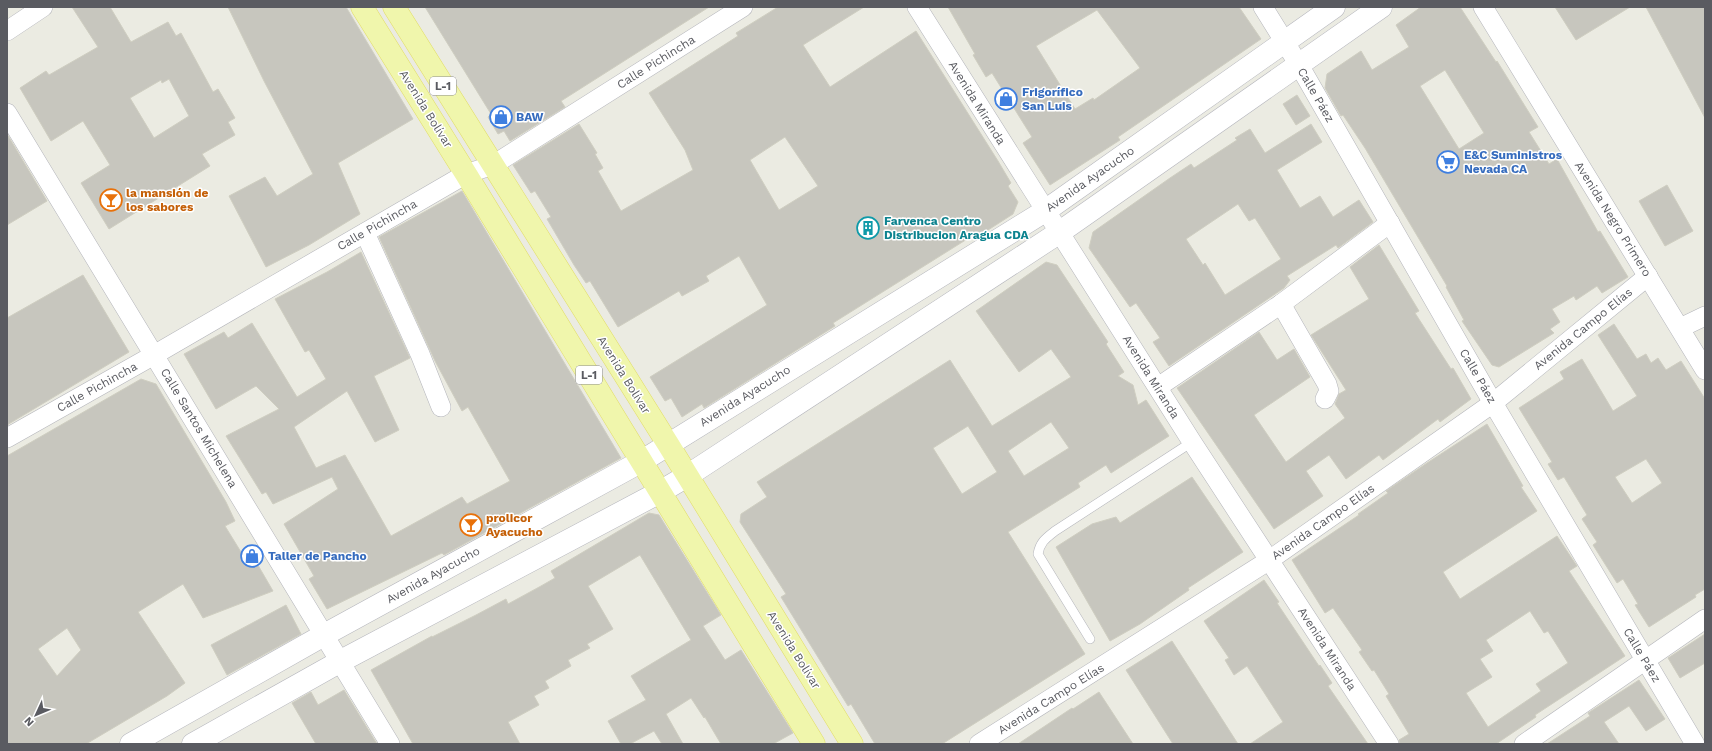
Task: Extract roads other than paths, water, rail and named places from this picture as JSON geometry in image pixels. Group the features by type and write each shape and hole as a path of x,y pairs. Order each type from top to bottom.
{"main road":[{"name":"Avenida Bolívar","path":"362,7 642,461 809,742"},
{"name":"Avenida Bolívar","path":"394,7 668,444 686,476 852,744"}],"street":[{"path":"7,31 43,7"},
{"name":"Calle Pichincha","path":"7,438 154,355 466,174 493,165 744,7"},
{"name":"Avenida Miranda","path":"917,7 1268,561 1389,744"},
{"name":"Calle Páez","path":"1263,7 1299,65 1493,403 1695,744"},
{"name":"Avenida Ayacucho","path":"131,744 324,635 642,461 1045,211 1334,7"},
{"path":"193,744 341,662 660,492 686,476 1060,232 1381,7"},
{"name":"Avenida Negro Primero","path":"1483,7 1705,370"},
{"name":"Calle Santos Michelena","path":"7,113 390,744"},
{"path":"1158,387 1281,304 1390,224"},
{"path":"365,232 420,354 441,407"},
{"name":"Avenida Campo Elías","path":"979,744 1268,561 1493,403 1648,276"},
{"path":"1281,304 1327,384 1329,391 1325,399"},
{"path":"1680,328 1705,316"},
{"path":"1524,744 1705,620"}],"lane":[{"path":"1090,639 1038,554 1039,547 1042,542 1055,531 1192,442"}],"place":[{"name":"Frigorífico San Luis","path":"1006,99"},
{"name":"BAW","path":"501,117"},
{"name":"E&C Suministros Nevada CA","path":"1448,162"},
{"name":"la mansión de los sabores","path":"111,200"},
{"name":"Farvenca Centro Distribucion Aragua CDA","path":"868,228"},
{"name":"prolicor Ayacucho","path":"471,525"},
{"name":"Taller de Pancho","path":"252,556"}]}
